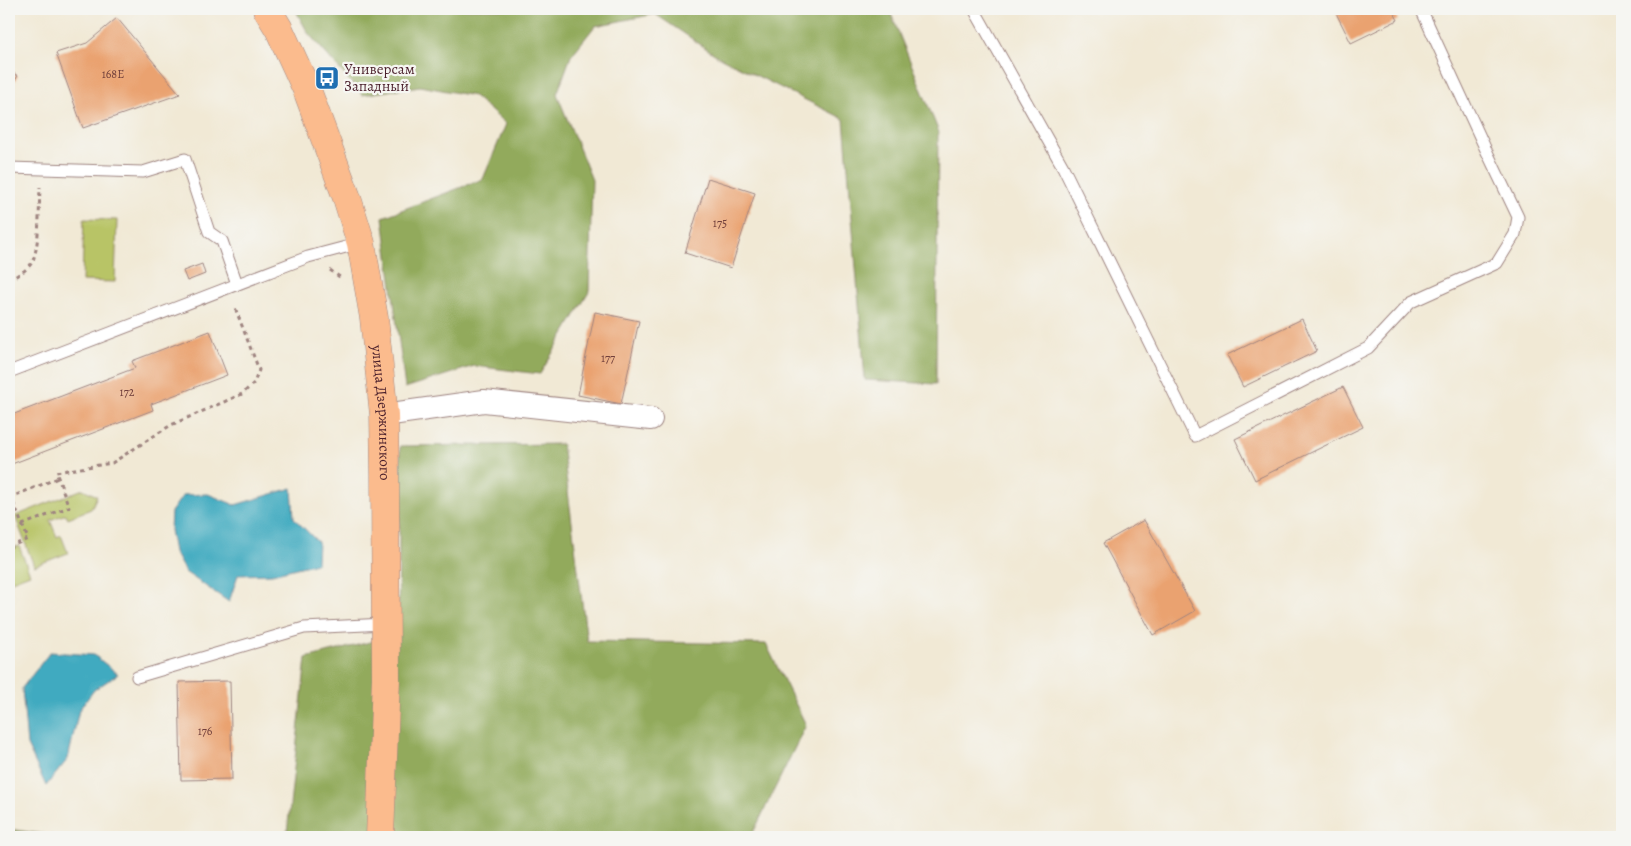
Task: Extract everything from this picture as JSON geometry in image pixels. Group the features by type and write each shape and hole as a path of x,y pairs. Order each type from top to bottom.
{"main road":[{"name":"улица Дзержинского","path":"267,9 279,28 307,90 347,198 361,243 374,318 384,415 386,678 380,837"}],"street":[{"path":"384,415 484,402 651,419"}],"lane":[{"path":"974,9 1063,168 1195,436 1368,348 1411,302 1497,263 1515,234 1518,217 1486,152 1421,9"},
{"path":"9,168 143,172 185,158 209,232 222,241 232,286"},
{"path":"9,372 308,257 361,243"},
{"path":"137,677 304,628 385,624"}],"path":[{"path":"9,280 19,275 31,264 37,249 41,169"},
{"path":"323,270 331,270 342,279"},
{"path":"22,525 69,507 56,472 112,463 171,425 242,394 254,383 259,370 232,286"},
{"path":"9,547 28,539 10,497 58,478"}],"green space":[{"path":"295,9 889,9 938,130 936,384 865,380 844,119 719,57 655,14 595,26 571,56 557,94 592,180 589,292 540,374 474,366 405,388 383,217 483,179 506,124 474,96 420,86 362,95 308,33"},
{"path":"84,219 117,220 115,282 82,281"},
{"path":"562,444 587,641 766,644 806,725 751,837 285,837 287,833 306,658 398,635 400,446"},
{"path":"83,489 97,496 91,509 68,518 66,514 50,520 57,537 61,535 68,553 34,566 15,516"},
{"path":"19,546 30,574 9,582 9,550"},
{"path":"9,829 63,837 9,837"}],"water":[{"path":"292,488 294,518 318,542 317,563 272,574 238,575 229,602 185,572 174,552 170,530 171,512 183,495 208,494 235,505"},
{"path":"50,652 94,655 118,674 94,690 79,710 68,759 46,786 27,745 22,688"}],"building":[{"path":"1334,9 1392,9 1398,20 1351,43"},
{"path":"117,18 180,94 83,128 56,53 87,43"},
{"path":"9,70 18,76 9,89"},
{"path":"708,178 755,193 731,268 685,253"},
{"path":"202,264 205,274 187,281 183,271"},
{"path":"595,312 639,321 621,404 578,395"},
{"path":"1302,319 1317,351 1243,387 1227,355"},
{"path":"210,331 227,375 151,404 153,410 9,465 9,416 135,368 132,361"},
{"path":"1343,387 1363,427 1255,480 1235,439"},
{"path":"1144,520 1195,611 1153,635 1103,543"},
{"path":"230,681 232,779 181,780 179,682"}],"place":[{"name":"Универсам Западный","path":"327,78"}]}
